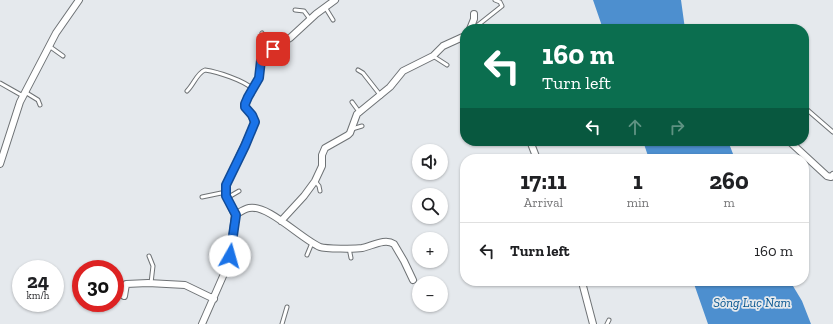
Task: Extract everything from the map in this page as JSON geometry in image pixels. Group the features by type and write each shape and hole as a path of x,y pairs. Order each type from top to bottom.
{"street":[{"path":"0,164 24,94 56,33 79,0"},
{"path":"202,324 227,267 230,256 236,215 227,195 228,180 255,122 245,104 259,78 261,60 335,0"},
{"path":"472,24 474,14"},
{"path":"281,221 315,182 322,166 322,155 325,148 345,138 352,129 355,118 381,96 403,71 433,56 443,46 460,38"},
{"path":"794,146 803,154"},
{"path":"809,159 827,176 831,177 833,175"},
{"path":"236,215 242,210 252,208 264,211 281,221 297,234 322,248 363,248 386,241 392,242 404,261 412,278"},
{"path":"124,296 126,284 151,283 185,285 214,298"},
{"path":"583,286 593,324"}],"lane":[{"path":"479,24 502,6 500,2 495,0"},
{"path":"326,7 333,20"},
{"path":"295,10 304,11 310,19"},
{"path":"262,32 273,49"},
{"path":"49,46 63,56"},
{"path":"433,56 447,65"},
{"path":"187,91 194,83 200,72 205,70 232,78 253,89"},
{"path":"358,70 363,73 381,96"},
{"path":"0,83 37,99 40,105"},
{"path":"352,102 360,113"},
{"path":"809,111 833,132"},
{"path":"352,129 362,126"},
{"path":"315,182 319,186 320,191"},
{"path":"202,197 227,195 239,191"},
{"path":"307,255 312,243"},
{"path":"349,248 351,258"},
{"path":"149,256 152,266 151,283"},
{"path":"282,324 287,307"},
{"path":"607,324 609,320"}],"water":[{"path":"593,0 681,0 684,24 601,24"},
{"path":"645,146 730,146 733,154 647,154"},
{"name":"Sông Lục Nam","path":"695,286 793,286 802,301 811,324 708,324"}],"route":[{"path":"230,256 236,215 226,196 226,185 255,122 252,115 245,107 246,101 259,78 261,60 273,49"}]}
